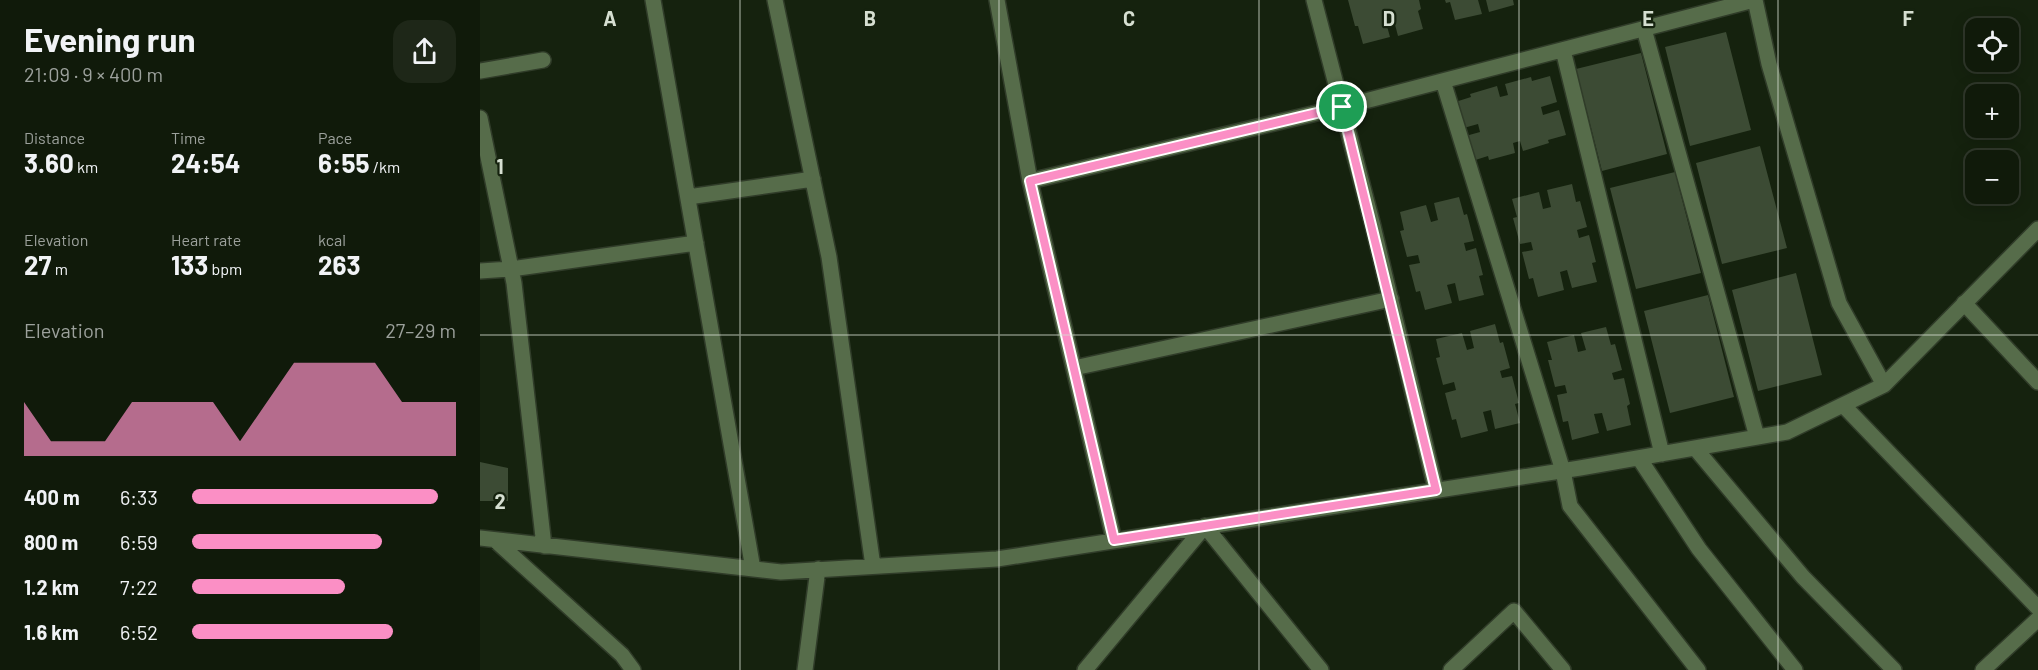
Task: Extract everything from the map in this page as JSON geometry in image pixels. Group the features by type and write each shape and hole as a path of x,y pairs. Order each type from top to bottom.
{"street":[{"path":"653,0 753,569"},
{"path":"774,0 829,257 873,566"},
{"path":"997,0 1030,181 1114,540"},
{"path":"1314,0 1391,299 1436,490"},
{"path":"1030,181 1342,107 1755,0 1769,64 1839,303 1884,385"},
{"path":"1644,28 1757,437"},
{"path":"1563,50 1662,454"},
{"path":"480,71 543,60"},
{"path":"1443,81 1563,471 1570,506 1698,670"},
{"path":"480,118 511,269 544,546"},
{"path":"687,197 813,179"},
{"path":"480,538 781,572 997,559 1563,471 1787,432 1884,385 2038,229"},
{"path":"480,271 511,269 696,243"},
{"path":"1074,368 1391,299"},
{"path":"1964,303 2038,382"},
{"path":"1843,405 2038,608"},
{"path":"1695,448 1803,577 1894,670"},
{"path":"1639,458 1699,549 1795,670"},
{"path":"1085,670 1205,526"},
{"path":"1205,526 1321,670"},
{"path":"496,541 622,656 633,670"},
{"path":"805,670 818,569"},
{"path":"1451,670 1514,611 1563,670"},
{"path":"1983,670 2038,619"}],"building":[{"path":"1348,0 1419,0 1421,9 1418,11 1423,29 1398,36 1393,17 1385,19 1390,37 1363,44"},
{"path":"1445,0 1478,0 1482,14 1455,20 1450,2 1446,3"},
{"path":"1486,0 1513,0 1514,5 1489,12"},
{"path":"1726,32 1751,130 1690,146 1665,47"},
{"path":"1641,53 1667,154 1602,171 1576,69"},
{"path":"1550,76 1557,102 1541,107 1543,115 1559,110 1566,135 1523,151 1520,141 1513,143 1515,153 1489,160 1488,156 1469,162 1462,137 1480,132 1478,124 1460,129 1452,103 1471,97 1470,94 1497,86 1500,97 1508,95 1505,84 1531,77 1532,81"},
{"path":"1760,146 1787,248 1722,264 1696,163"},
{"path":"1675,172 1701,273 1636,289 1610,188"},
{"path":"1572,184 1576,202 1580,201 1587,227 1577,230 1579,238 1589,235 1596,262 1592,263 1597,282 1572,288 1567,270 1560,272 1564,290 1538,297 1533,278 1529,279 1522,252 1533,250 1531,242 1520,244 1513,218 1517,217 1512,199 1539,192 1543,209 1551,207 1547,190"},
{"path":"1459,197 1464,215 1467,214 1474,241 1464,243 1466,251 1476,248 1483,275 1479,276 1484,295 1459,301 1455,283 1447,285 1452,303 1425,310 1420,291 1416,292 1409,265 1420,263 1418,255 1407,257 1400,231 1404,230 1400,212 1426,205 1431,222 1438,220 1434,203"},
{"path":"1796,273 1822,375 1758,391 1732,290"},
{"path":"1708,295 1734,397 1670,413 1644,311"},
{"path":"1495,324 1510,368 1500,371 1502,378 1512,376 1519,403 1515,404 1520,423 1495,429 1491,410 1483,412 1488,431 1461,438 1456,419 1452,420 1445,393 1456,390 1454,382 1443,385 1436,358 1440,357 1436,339 1462,333 1467,350 1474,348 1470,331"},
{"path":"1606,327 1611,345 1615,344 1622,370 1612,373 1614,380 1624,378 1630,404 1627,406 1631,425 1607,431 1602,413 1594,414 1599,433 1572,440 1568,421 1563,422 1557,395 1567,393 1565,385 1555,387 1548,360 1552,360 1547,342 1574,335 1578,352 1586,350 1581,333"},
{"path":"480,462 508,468 508,501 480,501"}],"route":[{"path":"1342,107 1436,490 1114,540 1030,181 1342,107"}]}
